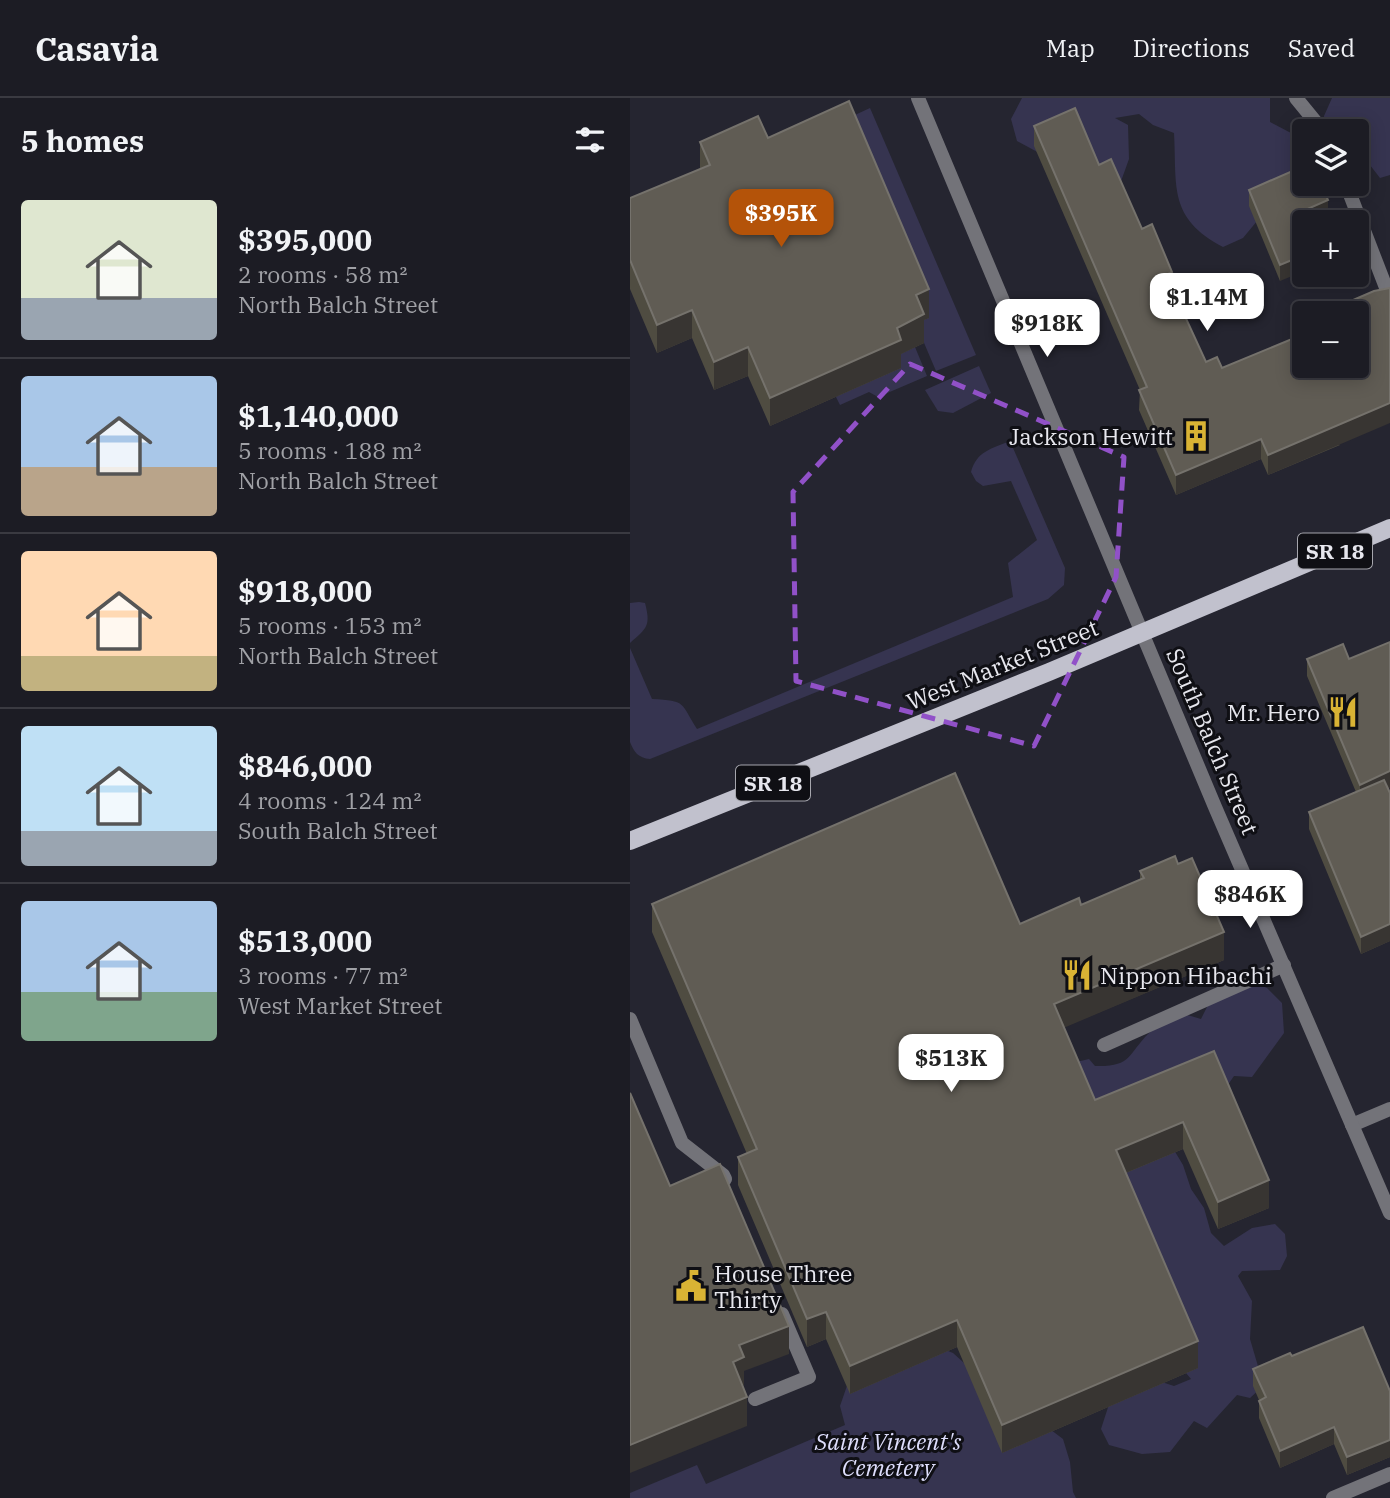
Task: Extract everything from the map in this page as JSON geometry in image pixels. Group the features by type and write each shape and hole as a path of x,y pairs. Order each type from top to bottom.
{"main road":[{"name":"West Market Street","path":"630,841 1143,633 1390,528"}],"street":[{"name":"South Balch Street","path":"918,98 1390,1213"},
{"path":"1296,98 1313,119"},
{"path":"1351,196 1390,298"},
{"path":"1104,1045 1284,965"},
{"path":"630,1018 682,1143 723,1175 728,1188"},
{"path":"1352,1125 1390,1109"},
{"path":"755,1399 808,1377 776,1301"},
{"path":"1333,1498 1390,1474"}],"highlighted area":[{"path":"910,364 1124,457 1116,577 1034,746 796,681 793,492"}],"green space":[{"path":"1022,98 1270,98 1270,122 1292,134 1292,196 1331,196 1262,215 1243,238 1223,247 1205,236 1184,212 1176,185 1174,133 1153,125 1139,114 1115,118 1128,125 1129,159 1120,184 1056,162 1017,141 1011,119"},
{"path":"1332,98 1390,98 1390,175 1380,178 1369,165 1369,119 1324,119"},
{"path":"870,108 976,355 936,371 916,324 929,317 801,140"},
{"path":"915,347 927,376 878,397 869,392 840,405 836,397 896,356"},
{"path":"979,366 991,393 953,413 938,411 925,390"},
{"path":"1010,441 1065,568 1064,585 1048,599 650,759 635,752 630,742 630,648 652,699 677,702 685,708 697,729 1013,597 1008,563 1037,540 1011,481 983,486 971,472 981,455"},
{"path":"630,603 645,603 647,622 644,630 630,643"},
{"path":"1240,976 1267,988 1282,1003 1284,1033 1252,1077 1234,1076 1225,1089 1171,1145 1183,1165 1191,1189 1204,1208 1211,1233 1224,1246 1252,1228 1275,1224 1285,1234 1287,1256 1280,1270 1242,1271 1238,1276 1252,1301 1250,1339 1262,1387 1250,1398 1237,1395 1207,1428 1194,1421 1170,1452 1142,1454 1109,1445 1101,1429 1113,1392 1137,1374 1174,1386 1191,1379 1175,1360 1072,1063 1089,1059 1095,1066 1107,1066 1123,1062 1149,1033 1161,1025 1184,1014 1201,1019 1215,991"},
{"name":"Saint Vincent's Cemetery","path":"926,1342 953,1353 1063,1439 1076,1498 630,1498 630,1493 697,1465 706,1484 845,1425 840,1406 850,1377"}],"building":[{"path":"849,101 929,289 916,295 924,314 897,328 901,340 770,398 748,347 714,362 692,310 657,325 630,260 630,198 710,165 700,142 758,116 768,138"},
{"path":"1075,108 1099,165 1111,159 1142,229 1152,224 1172,272 1166,275 1206,362 1217,357 1222,368 1292,339 1292,378 1369,378 1369,301 1351,301 1374,291 1390,288 1390,403 1268,455 1261,439 1176,475 1139,390 1147,387 1034,126"},
{"path":"1292,171 1292,196 1326,196 1328,200 1305,210 1292,210 1292,260 1280,265 1249,190"},
{"path":"1390,642 1390,771 1360,785 1307,659 1343,644 1349,659"},
{"path":"955,773 1020,924 1079,898 1081,905 1144,878 1140,871 1175,856 1178,864 1192,858 1224,932 1054,1004 1095,1100 1214,1051 1269,1180 1218,1202 1183,1122 1116,1150 1198,1341 1002,1425 957,1320 850,1366 826,1312 807,1319 738,1157 757,1149 652,904"},
{"path":"1384,780 1390,793 1390,924 1361,937 1309,812"},
{"name":"House Three Thirty","path":"630,1093 670,1186 720,1164 789,1326 739,1345 744,1357 733,1362 747,1397 630,1445"},
{"path":"1363,1327 1390,1391 1390,1440 1347,1457 1334,1427 1280,1451 1259,1401 1266,1397 1253,1369"}],"place":[{"name":"Jackson Hewitt","path":"1196,436"},
{"name":"Mr. Hero","path":"1343,712"},
{"name":"Nippon Hibachi","path":"1077,975"},
{"name":"House Three Thirty","path":"691,1286"}]}
